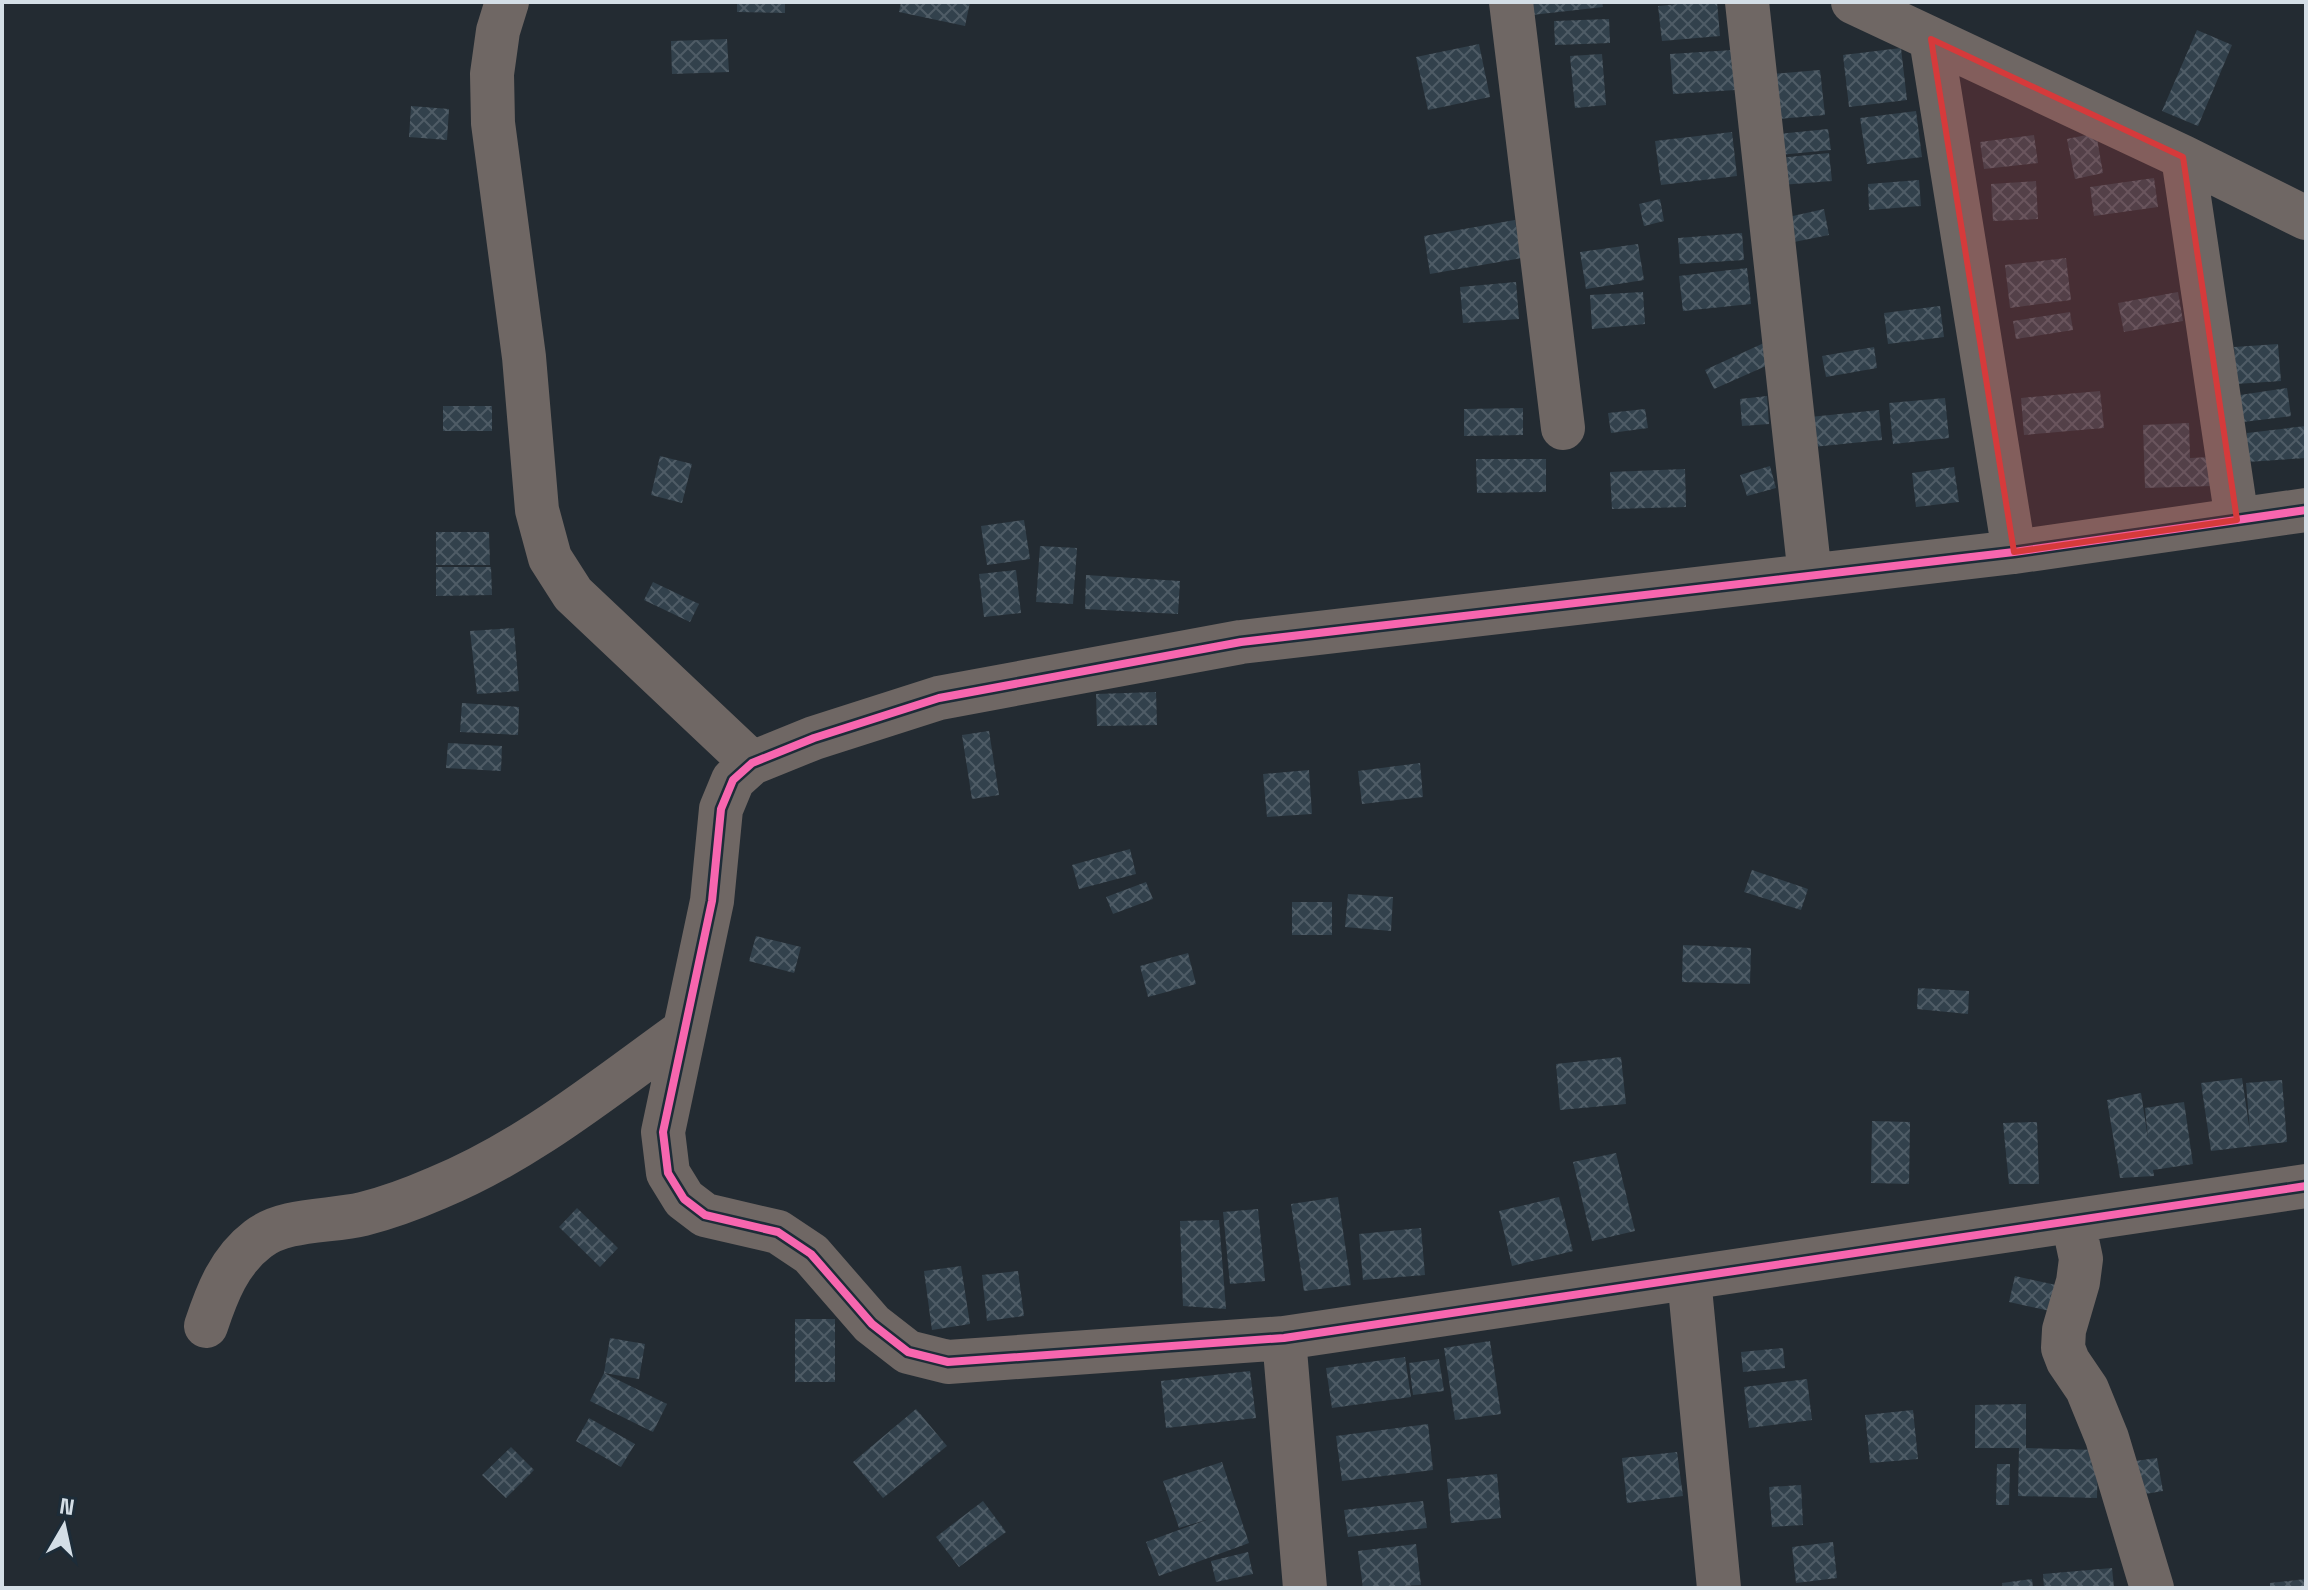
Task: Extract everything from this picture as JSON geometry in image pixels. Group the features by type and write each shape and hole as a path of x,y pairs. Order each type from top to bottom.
{"street":[{"path":"507,2 498,31 492,74 493,123 524,357 537,510 550,558 573,594 752,763"},
{"path":"1511,2 1563,428"},
{"path":"1747,2 1810,576"},
{"path":"1853,2 2306,218"},
{"path":"1931,39 2014,552"},
{"path":"2183,157 2237,520"},
{"path":"2306,510 2014,552 1241,642 939,698 814,738 752,763 733,780 721,809 712,901 663,1132 668,1173 684,1199 705,1215 778,1232 811,1254 872,1324 908,1352 948,1362 1284,1338 2306,1186"},
{"path":"206,1326 219,1287 230,1268 260,1237 275,1228 365,1214 438,1188 517,1149 682,1032"},
{"path":"2073,1221 2081,1259 2078,1282 2064,1330 2063,1348 2087,1389 2107,1438 2152,1588"},
{"path":"1689,1278 1719,1588"},
{"path":"1284,1338 1305,1588"}],"highlighted area":[{"path":"1931,39 2183,157 2237,520 2014,552"}],"building":[{"path":"737,2 785,2 785,13 737,12"},
{"path":"901,2 970,2 965,26 899,12"},
{"path":"1530,2 1602,2 1603,7 1532,15"},
{"path":"1717,2 1720,36 1662,41 1658,6"},
{"path":"1609,19 1610,43 1555,45 1554,21"},
{"path":"2197,30 2232,45 2198,126 2162,111"},
{"path":"727,39 729,72 672,74 671,41"},
{"path":"1479,44 1490,97 1428,110 1416,57"},
{"path":"1901,48 1907,100 1849,107 1843,55"},
{"path":"1733,50 1735,90 1673,94 1670,54"},
{"path":"1602,54 1606,105 1575,108 1570,56"},
{"path":"1820,70 1825,115 1777,119 1772,74"},
{"path":"411,106 449,109 447,140 409,137"},
{"path":"1916,111 1922,157 1867,164 1860,118"},
{"path":"1828,129 1831,150 1779,155 1777,134"},
{"path":"1732,132 1737,176 1661,185 1655,141"},
{"path":"2096,133 2103,173 2075,179 2067,139"},
{"path":"2034,135 2038,163 1984,169 1980,142"},
{"path":"1829,153 1832,181 1781,185 1778,158"},
{"path":"2154,178 2158,207 2094,216 2090,187"},
{"path":"1919,180 1921,206 1869,210 1868,184"},
{"path":"2036,181 2038,219 1993,221 1991,184"},
{"path":"1660,199 1664,221 1644,226 1639,204"},
{"path":"1824,209 1829,235 1789,243 1784,218"},
{"path":"1515,220 1522,258 1430,274 1424,236"},
{"path":"1742,233 1744,260 1680,264 1678,238"},
{"path":"1638,244 1644,280 1586,289 1580,252"},
{"path":"2066,258 2071,300 2010,308 2005,265"},
{"path":"1747,268 1751,304 1683,311 1679,276"},
{"path":"1516,282 1519,319 1463,323 1460,287"},
{"path":"1643,292 1645,324 1592,329 1590,295"},
{"path":"2178,292 2183,321 2124,332 2118,303"},
{"path":"1940,306 1944,337 1888,344 1884,313"},
{"path":"2070,312 2073,330 2016,339 2013,321"},
{"path":"1766,342 1775,362 1714,389 1705,370"},
{"path":"2278,344 2281,381 2236,384 2234,347"},
{"path":"1874,347 1877,368 1826,377 1822,356"},
{"path":"2287,388 2291,416 2243,422 2240,395"},
{"path":"2100,391 2104,428 2024,435 2021,398"},
{"path":"1767,396 1769,424 1742,426 1740,399"},
{"path":"1945,398 1949,438 1893,444 1889,403"},
{"path":"443,406 492,406 492,431 443,431"},
{"path":"1523,408 1523,435 1464,436 1464,409"},
{"path":"1645,409 1648,428 1611,433 1608,413"},
{"path":"1879,410 1882,440 1813,447 1810,417"},
{"path":"2189,423 2190,458 2211,457 2212,486 2145,488 2143,425"},
{"path":"2306,426 2306,458 2247,462 2247,433"},
{"path":"660,456 692,464 682,503 651,495"},
{"path":"1476,459 1546,459 1546,492 1477,493"},
{"path":"1770,466 1776,488 1747,496 1740,475"},
{"path":"1954,467 1959,502 1916,507 1912,473"},
{"path":"1685,469 1686,507 1612,509 1610,472"},
{"path":"1024,520 1030,559 987,565 981,526"},
{"path":"436,532 489,532 490,565 436,565"},
{"path":"1040,546 1077,548 1073,604 1036,602"},
{"path":"436,567 491,567 492,595 436,596"},
{"path":"1016,570 1021,613 984,617 979,574"},
{"path":"1086,575 1180,581 1178,614 1085,609"},
{"path":"653,582 699,604 690,622 644,600"},
{"path":"514,628 519,691 477,694 470,631"},
{"path":"1156,692 1157,725 1097,726 1096,694"},
{"path":"462,703 519,707 518,735 460,732"},
{"path":"989,731 999,795 972,799 962,735"},
{"path":"448,743 502,746 501,771 446,768"},
{"path":"1420,763 1423,797 1362,804 1358,771"},
{"path":"1309,770 1312,814 1267,817 1263,774"},
{"path":"1130,849 1136,874 1079,889 1072,865"},
{"path":"1752,870 1808,889 1801,910 1744,892"},
{"path":"1146,882 1153,899 1113,914 1106,897"},
{"path":"1348,894 1393,897 1391,931 1345,927"},
{"path":"1292,902 1332,902 1332,935 1292,935"},
{"path":"756,936 801,947 794,973 749,961"},
{"path":"1683,945 1751,948 1750,984 1682,982"},
{"path":"1188,953 1196,984 1148,997 1140,966"},
{"path":"1918,988 1969,991 1968,1014 1917,1009"},
{"path":"1621,1057 1626,1104 1560,1110 1556,1064"},
{"path":"2242,1078 2250,1132 2246,1083 2282,1080 2287,1142 2211,1151 2201,1083"},
{"path":"2141,1093 2148,1139 2145,1108 2184,1102 2193,1164 2153,1170 2154,1176 2120,1178 2107,1100"},
{"path":"1872,1121 1910,1122 1909,1184 1871,1183"},
{"path":"2037,1122 2039,1184 2009,1184 2003,1123"},
{"path":"1616,1153 1635,1231 1592,1241 1573,1162"},
{"path":"1338,1197 1351,1285 1304,1291 1291,1204"},
{"path":"1559,1197 1573,1251 1512,1266 1499,1211"},
{"path":"577,1208 618,1248 600,1267 559,1227"},
{"path":"1258,1209 1265,1281 1230,1284 1223,1212"},
{"path":"1219,1220 1226,1309 1183,1306 1180,1221"},
{"path":"1421,1228 1425,1275 1363,1280 1359,1234"},
{"path":"961,1266 970,1324 932,1330 924,1271"},
{"path":"1018,1271 1024,1316 987,1321 982,1275"},
{"path":"2015,1276 2065,1287 2059,1313 2009,1302"},
{"path":"795,1319 835,1319 835,1382 795,1382"},
{"path":"610,1338 645,1344 639,1379 604,1373"},
{"path":"1490,1341 1501,1414 1455,1420 1444,1348"},
{"path":"1783,1348 1785,1368 1743,1372 1741,1352"},
{"path":"1405,1357 1411,1397 1332,1408 1326,1368"},
{"path":"1439,1359 1444,1391 1413,1395 1409,1363"},
{"path":"1250,1371 1256,1418 1166,1428 1161,1381"},
{"path":"604,1373 667,1404 653,1432 590,1401"},
{"path":"1807,1379 1812,1420 1749,1428 1744,1387"},
{"path":"2026,1404 2026,1448 2098,1450 2097,1498 2018,1496 2019,1448 1975,1448 1975,1405"},
{"path":"916,1409 947,1446 883,1498 853,1462"},
{"path":"1913,1410 1918,1459 1870,1463 1865,1415"},
{"path":"589,1418 635,1444 621,1467 576,1441"},
{"path":"1428,1424 1433,1470 1342,1481 1336,1436"},
{"path":"511,1447 534,1470 506,1498 482,1475"},
{"path":"1677,1452 1683,1496 1627,1503 1622,1458"},
{"path":"2157,1458 2163,1491 2133,1496 2128,1462"},
{"path":"1222,1462 1249,1543 1159,1576 1146,1542 1209,1519 1179,1528 1163,1481"},
{"path":"1997,1464 2010,1464 2009,1505 1996,1505"},
{"path":"1497,1474 1501,1518 1451,1523 1447,1479"},
{"path":"1801,1485 1803,1525 1772,1527 1769,1487"},
{"path":"983,1501 1006,1532 959,1567 936,1537"},
{"path":"1423,1501 1427,1528 1348,1537 1344,1510"},
{"path":"1833,1542 1837,1578 1796,1583 1792,1547"},
{"path":"1416,1544 1421,1585 1363,1588 1358,1551"},
{"path":"1248,1552 1253,1574 1216,1582 1211,1561"},
{"path":"2112,1568 2114,1588 2044,1588 2043,1574"},
{"path":"2032,1579 2033,1588 2003,1588 2002,1583"},
{"path":"2306,1579 2306,1588 2270,1588 2270,1583"}],"cycle path":[{"path":"2306,510 2014,552 1241,642 939,698 814,738 752,763 733,780 721,809 712,901 663,1132 668,1173 684,1199 705,1215 778,1232 811,1254 872,1324 908,1352 948,1362 1284,1338 2306,1186"}]}
